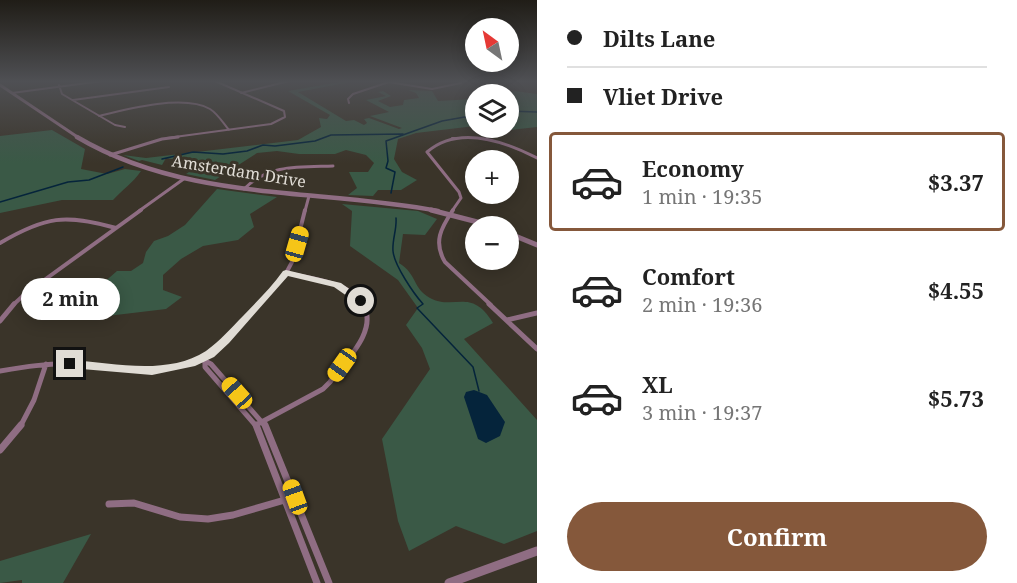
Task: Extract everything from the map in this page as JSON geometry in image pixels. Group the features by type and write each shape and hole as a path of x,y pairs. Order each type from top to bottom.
{"street":[{"name":"Amsterdam Drive","path":"34,108 78,139 110,155 185,178 244,189 412,206 465,218"},
{"path":"86,108 115,125 125,127"},
{"path":"99,116 145,108"},
{"path":"208,108 229,130"},
{"path":"110,155 162,139 271,124 285,117 284,111 278,108"},
{"path":"537,158 517,147 487,139 459,139 432,146 427,154 461,198 437,237 438,252 445,262 537,349"},
{"path":"244,189 254,177 262,173 333,166"},
{"path":"0,321 25,294 185,178"},
{"path":"0,371 46,364 70,364 152,371 203,361 278,285 286,273 292,262 309,196"},
{"path":"0,243 35,223 59,218 77,218 116,228"},
{"path":"519,238 537,245"},
{"path":"260,423 323,389 336,374 368,324 366,310 361,301 344,288 286,273"},
{"path":"507,320 537,313"},
{"path":"203,361 205,367 260,423 273,440 329,583"},
{"path":"0,450 20,430 28,418 46,364"},
{"path":"260,423 317,583"},
{"path":"109,504 134,503 180,517 208,519 233,515 295,497"},
{"path":"449,583 537,551"}],"green space":[{"path":"318,108 325,108 346,121 354,120 364,125 367,123 364,119 369,118 399,129 402,128 370,116 389,112 382,108 465,108 465,127 416,133 398,139 394,159 402,172 417,180 401,190 378,190 373,196 348,195 357,188 349,172 368,172 374,163 366,155 346,150 335,154 299,154 277,151 257,153 215,180 186,174 189,172 172,166 177,160 166,158 162,165 139,161 123,155 146,158 298,140 321,127 319,118 327,119 330,115"},
{"path":"519,108 537,108 537,127 519,129"},
{"path":"52,130 85,149 81,169 107,174 125,169 141,171 113,200 62,200 0,213 0,136"},
{"path":"217,189 277,197 250,214 254,227 238,240 203,246 181,259 163,275 163,290 182,297 166,309 99,317 96,310 102,284 117,271 131,271 143,263 146,252 154,241 168,236 185,225"},
{"path":"342,204 418,211 437,219 425,235 403,234 399,263 409,272 420,290 430,298 447,302 470,303 485,312 493,323 464,339 537,420 537,531 504,544 456,526 409,551 398,521 382,439 430,369 422,348 406,325 418,308 398,280 350,246 352,211"},
{"path":"91,534 63,583 22,583 22,580 0,583 0,561"}],"water":[{"path":"474,390 487,395 505,422 500,436 486,443 478,439 464,397 466,392"}],"waterway":[{"path":"519,111 537,112"},
{"path":"391,193 395,172 386,168 388,161 386,141 442,121 465,117"},
{"path":"162,159 193,152 223,154 247,151 263,145 275,146 315,141 331,135 403,134"},
{"path":"0,202 68,182 89,180 123,167"},
{"path":"396,218 394,257 405,279 423,304 417,308 473,367 479,391"}],"route":[{"path":"70,364 152,371 168,369 201,359 225,341 278,285 286,273 338,285 361,301"}]}
